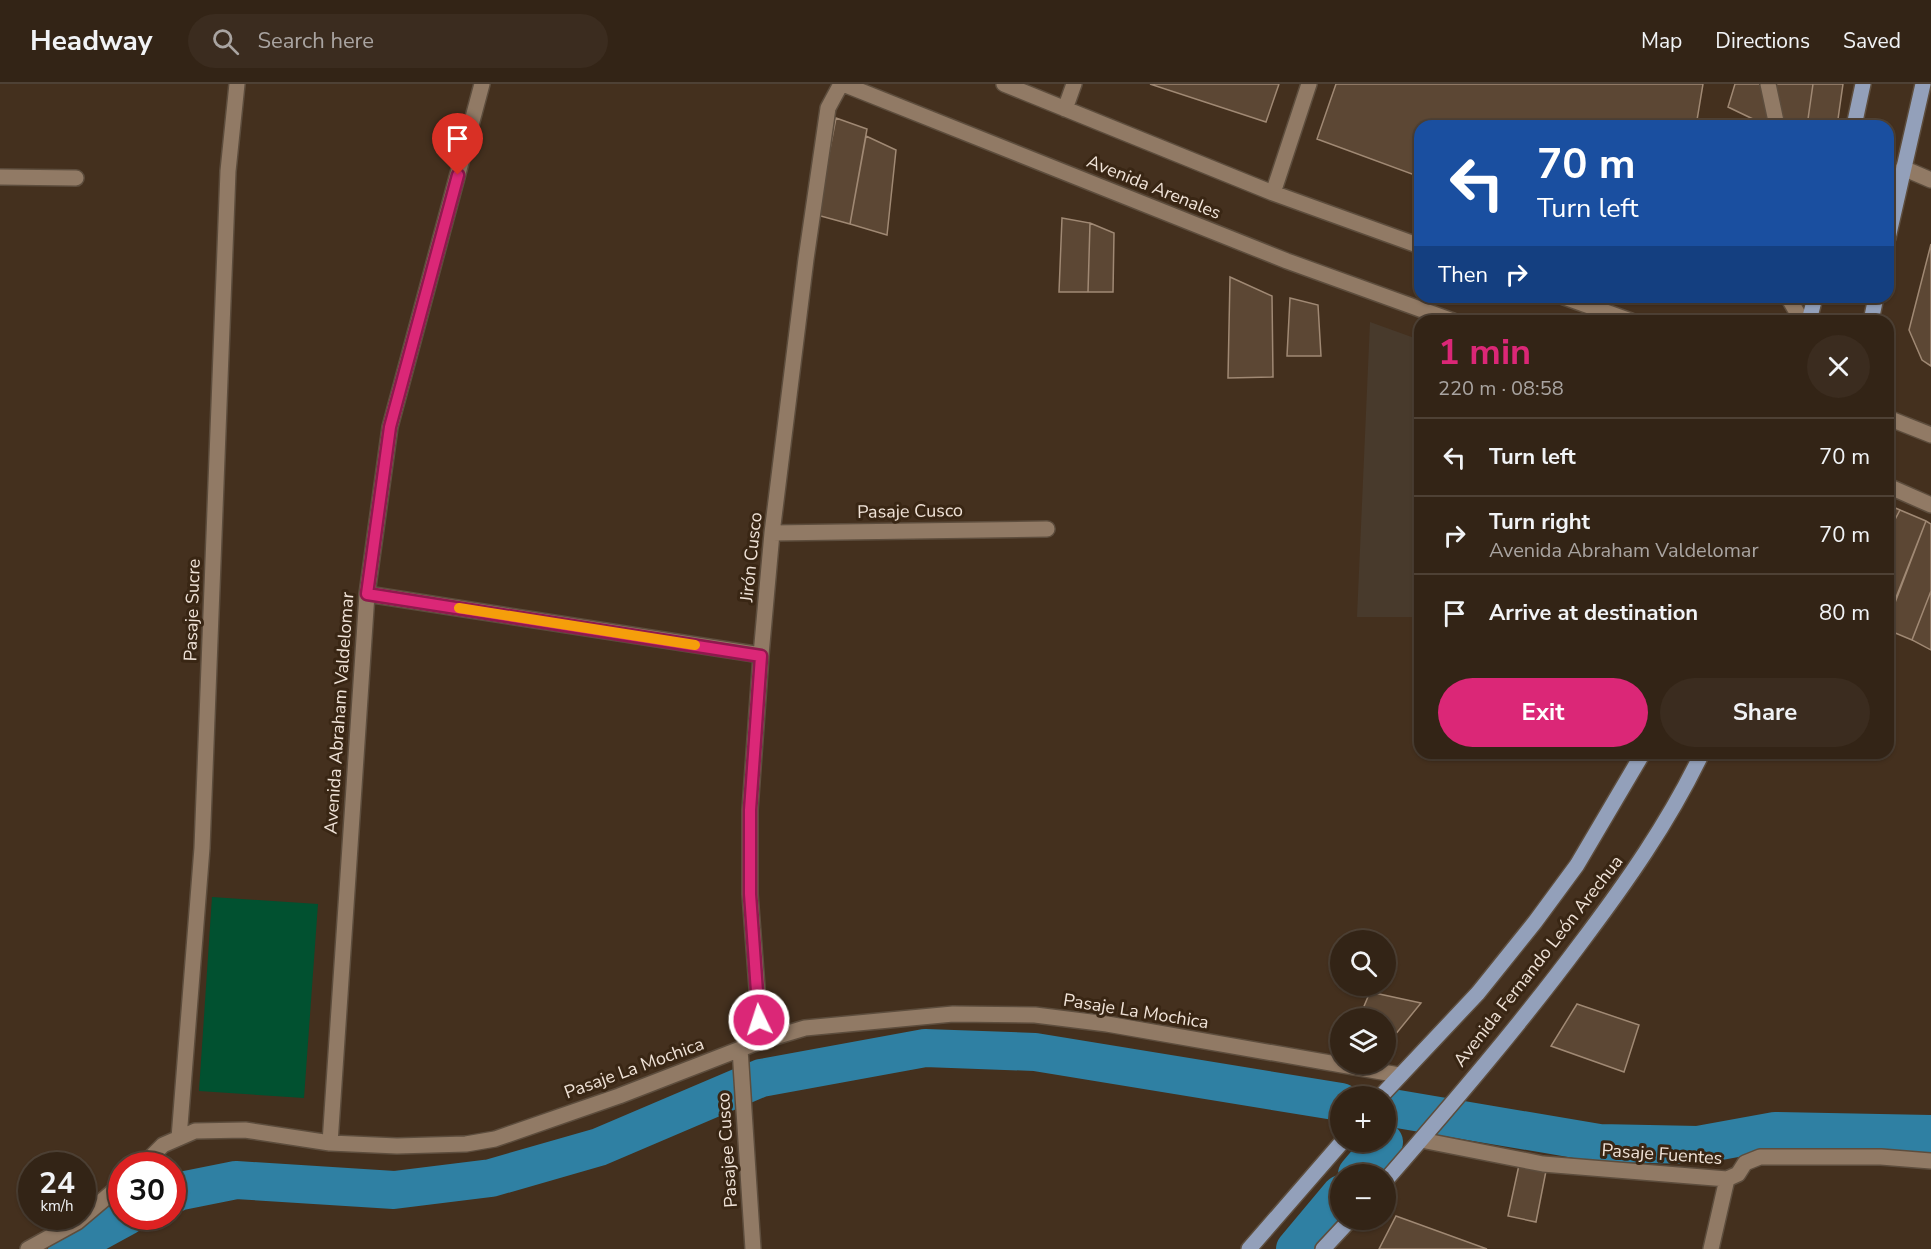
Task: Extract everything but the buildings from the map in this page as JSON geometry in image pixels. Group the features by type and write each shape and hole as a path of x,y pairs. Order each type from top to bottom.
{"main road":[{"path":"1855,120 1863,84"},
{"path":"1894,210 1923,84"},
{"name":"Avenida Fernando León Arechua","path":"1390,1086 1478,993 1535,922 1577,865 1639,759"},
{"name":"Avenida Fernando León Arechua","path":"1396,1169 1503,1044 1618,894 1658,836 1699,759"},
{"path":"1249,1249 1333,1152"},
{"path":"1323,1249 1341,1230"}],"street":[{"name":"Pasaje Sucre","path":"179,1138 202,848 228,171 237,84"},
{"name":"Avenida Abraham Valdelomar","path":"330,1143 367,594 390,427 482,84"},
{"name":"Avenida Arenales","path":"842,84 1287,261 1436,315"},
{"name":"Jirón Cusco","path":"761,1041 750,894 750,822 761,656 772,532 806,260 828,108 842,84"},
{"path":"1004,84 1273,193 1414,244"},
{"path":"1065,109 1074,84"},
{"path":"1273,193 1309,84"},
{"path":"1768,84 1776,120"},
{"path":"1903,168 1931,180"},
{"path":"0,177 76,178"},
{"path":"1581,303 1614,315"},
{"path":"1894,420 1931,435"},
{"path":"1894,489 1931,505"},
{"name":"Pasaje Cusco","path":"772,532 1047,529"},
{"path":"367,594 761,656"},
{"name":"Pasaje La Mochica","path":"156,1152 163,1145 195,1131 244,1130 330,1143 397,1146 466,1144 495,1138 619,1096 761,1041 805,1028 953,1014 1035,1015 1107,1024 1399,1076"},
{"name":"Pasajee Cusco","path":"740,1049 753,1249"},
{"name":"Pasaje Fuentes","path":"1421,1140 1543,1164 1727,1179 1738,1174 1745,1163 1760,1157 1881,1158 1931,1161"},
{"path":"1712,1249 1727,1179"},
{"path":"28,1249 77,1222 108,1197"}],"shaded area":[{"path":"1370,322 1414,338 1414,617 1357,617"}],"green space":[{"path":"212,897 318,904 304,1098 199,1091"}],"waterway":[{"path":"186,1190 236,1180 394,1190 491,1178 599,1147 761,1078 925,1048 1035,1052 1330,1100"},
{"path":"1396,1109 1599,1143 1698,1145 1775,1131 1931,1134"},
{"path":"1365,1164 1376,1152"},
{"path":"1295,1249 1330,1207"},
{"path":"67,1249 108,1226"}],"slow traffic":[{"path":"459,608 695,645"}],"route":[{"path":"458,175 390,427 367,594 761,656 750,810 750,894 759,1020"}]}
